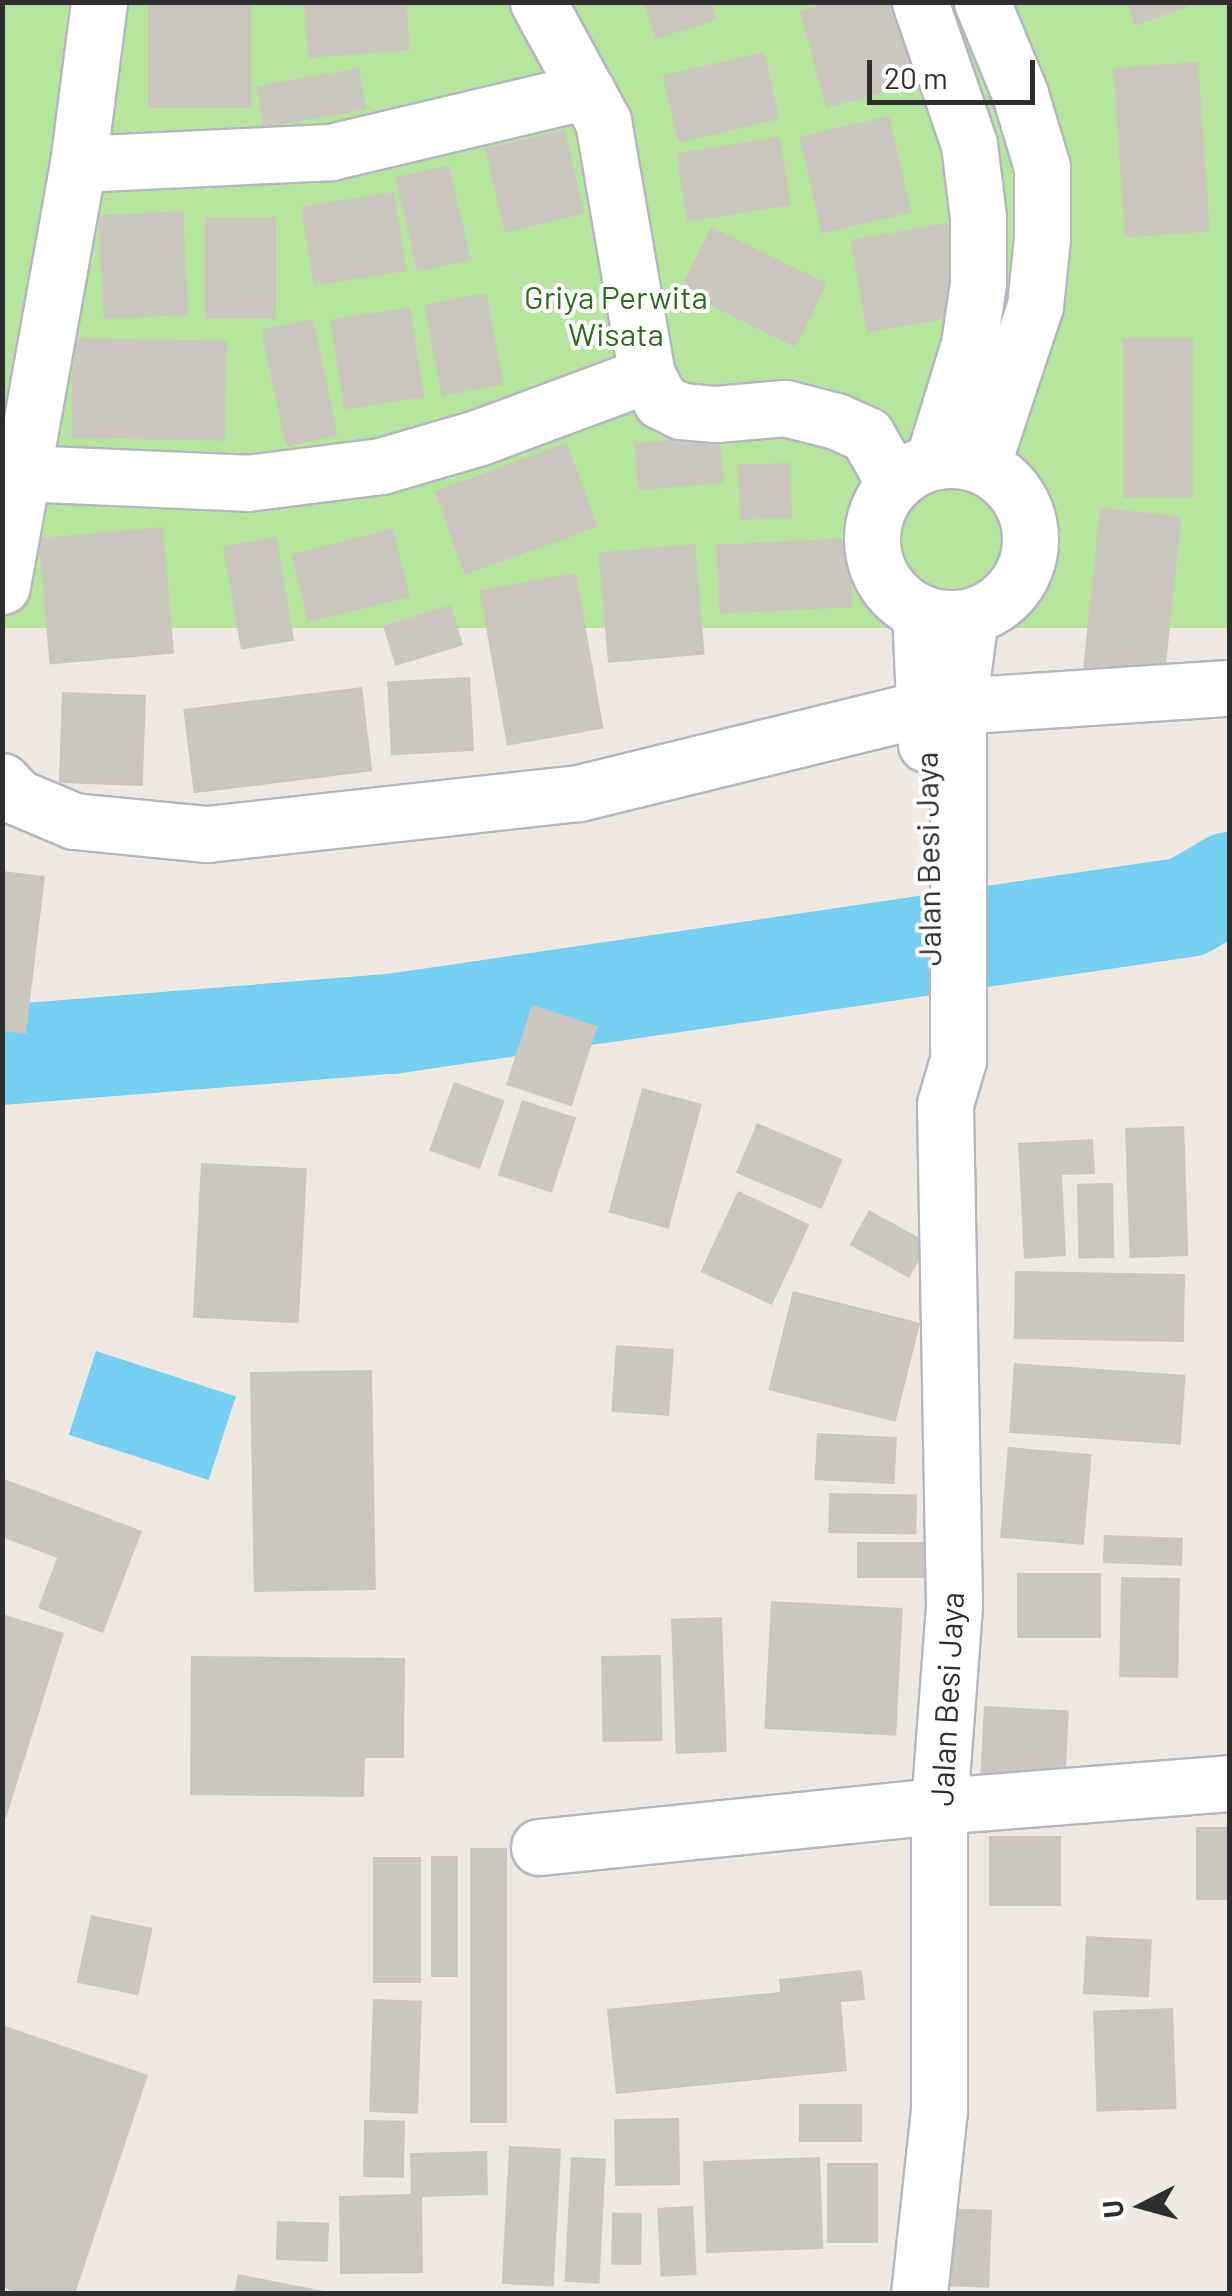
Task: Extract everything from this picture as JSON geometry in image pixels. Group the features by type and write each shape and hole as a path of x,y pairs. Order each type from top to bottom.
{"street":[{"path":"2,586 78,164 100,2"},
{"path":"538,2 603,120 648,375 661,401 681,411 716,414 784,408 836,420 936,469 1003,478 1019,497 1029,520 1031,546 1025,570 1012,591 945,615 898,599 882,579 873,555 872,529 880,504 936,469 1034,306 1042,238 1042,167 1020,94 982,2"},
{"path":"920,2 969,144 978,217 978,282 970,344 936,469"},
{"path":"78,164 332,152 587,90"},
{"path":"22,474 247,484 381,466 480,438 648,375"},
{"name":"Jalan Besi Jaya","path":"919,2294 939,2110 939,1806 954,1605 944,1104 945,615"},
{"path":"2,781 17,797 74,820 207,834 579,792 942,707 1072,695 1230,688"},
{"path":"538,1847 939,1806 1230,1783"}],"green space":[{"name":"Griya Perwita Wisata","path":"3,3 1229,3 1229,628 3,628"}],"water":[{"path":"96,1351 236,1396 209,1480 69,1435"}],"building":[{"path":"148,2 251,2 251,108 148,108"},
{"path":"304,2 406,2 410,50 308,58"},
{"path":"644,2 711,2 717,20 655,39"},
{"path":"833,2 907,2 928,81 826,108 800,11"},
{"path":"1127,2 1198,2 1198,3 1135,26"},
{"path":"764,52 780,119 678,143 663,75"},
{"path":"1198,62 1210,232 1125,238 1113,68"},
{"path":"359,68 366,109 264,127 257,86"},
{"path":"889,116 911,212 822,233 799,137"},
{"path":"565,130 584,214 504,232 485,148"},
{"path":"780,137 791,205 687,222 676,153"},
{"path":"449,165 471,260 417,272 395,177"},
{"path":"394,192 407,271 314,286 301,207"},
{"path":"183,211 188,315 104,319 98,215"},
{"path":"205,217 276,217 276,319 205,319"},
{"path":"947,223 963,316 867,333 850,240"},
{"path":"711,227 827,284 796,347 680,291"},
{"path":"486,293 504,384 442,396 424,305"},
{"path":"410,307 424,397 344,410 330,320"},
{"path":"313,319 338,435 286,446 261,330"},
{"path":"73,338 227,341 225,441 71,438"},
{"path":"1123,338 1193,338 1193,498 1123,498"},
{"path":"720,436 724,483 638,490 634,443"},
{"path":"567,443 597,527 465,575 435,491"},
{"path":"790,463 792,518 740,520 738,465"},
{"path":"1100,508 1182,517 1164,680 1083,671"},
{"path":"163,527 174,654 50,664 38,538"},
{"path":"393,529 410,597 308,622 291,554"},
{"path":"276,537 294,640 241,650 223,546"},
{"path":"849,538 853,607 720,614 716,545"},
{"path":"695,544 705,655 608,663 598,552"},
{"path":"576,573 603,729 507,746 479,590"},
{"path":"451,605 463,645 395,666 383,626"},
{"path":"470,677 474,751 391,755 387,681"},
{"path":"362,687 372,771 194,793 183,709"},
{"path":"62,692 146,695 143,786 59,783"},
{"path":"2,871 45,876 26,1034 2,1031"},
{"path":"532,1005 598,1026 572,1106 506,1085"},
{"path":"454,1082 505,1100 480,1169 429,1151"},
{"path":"642,1088 702,1104 668,1229 609,1213"},
{"path":"522,1100 576,1118 552,1193 498,1175"},
{"path":"757,1123 843,1159 822,1209 736,1173"},
{"path":"1184,1126 1189,1256 1130,1258 1125,1128"},
{"path":"1093,1139 1095,1174 1062,1175 1066,1256 1024,1259 1018,1143"},
{"path":"201,1163 307,1169 299,1323 193,1318"},
{"path":"1113,1183 1114,1258 1078,1259 1077,1184"},
{"path":"738,1191 810,1224 772,1305 700,1272"},
{"path":"869,1210 928,1243 909,1278 850,1245"},
{"path":"1015,1271 1185,1274 1184,1342 1014,1339"},
{"path":"793,1291 920,1323 895,1422 768,1390"},
{"path":"616,1345 674,1349 669,1416 611,1412"},
{"path":"1014,1363 1186,1375 1181,1445 1009,1433"},
{"path":"372,1370 376,1590 254,1592 250,1372"},
{"path":"817,1433 897,1437 894,1484 815,1480"},
{"path":"1008,1447 1092,1454 1084,1545 1000,1538"},
{"path":"2,1478 142,1531 103,1633 38,1608 57,1558 2,1537"},
{"path":"829,1493 917,1495 916,1535 828,1533"},
{"path":"1104,1535 1183,1538 1182,1566 1103,1563"},
{"path":"857,1542 924,1542 924,1578 857,1578"},
{"path":"1017,1573 1101,1573 1101,1638 1017,1638"},
{"path":"1121,1577 1180,1578 1178,1678 1119,1677"},
{"path":"771,1601 903,1608 896,1736 764,1729"},
{"path":"2,1614 64,1633 6,1818 2,1817"},
{"path":"722,1617 727,1752 676,1754 671,1619"},
{"path":"661,1655 663,1741 603,1742 601,1656"},
{"path":"191,1656 405,1658 404,1758 365,1758 364,1797 190,1795"},
{"path":"984,1706 1069,1710 1064,1795 980,1791"},
{"path":"1196,1827 1230,1827 1230,1900 1196,1900"},
{"path":"989,1836 1061,1836 1061,1906 989,1906"},
{"path":"470,1848 507,1848 507,2123 470,2123"},
{"path":"431,1856 458,1856 458,1977 431,1977"},
{"path":"373,1857 421,1857 421,1983 373,1983"},
{"path":"91,1915 153,1928 138,1996 77,1982"},
{"path":"1086,1936 1152,1939 1149,1997 1083,1994"},
{"path":"862,1970 865,2000 841,2002 847,2071 616,2094 607,2009 780,1992 779,1979"},
{"path":"373,1999 422,2001 418,2114 369,2112"},
{"path":"1173,2008 1177,2109 1097,2112 1093,2011"},
{"path":"2,2025 148,2075 75,2294 21,2294 2,2287"},
{"path":"799,2104 862,2104 862,2142 799,2142"},
{"path":"679,2118 680,2185 615,2186 614,2119"},
{"path":"364,2120 405,2121 404,2178 363,2177"},
{"path":"509,2146 561,2149 554,2287 502,2284"},
{"path":"487,2151 488,2195 422,2197 423,2273 340,2274 339,2196 411,2194 410,2153"},
{"path":"571,2157 606,2159 599,2284 564,2282"},
{"path":"820,2157 823,2249 706,2253 703,2161"},
{"path":"827,2163 878,2163 878,2243 827,2243"},
{"path":"693,2206 697,2275 661,2277 657,2208"},
{"path":"941,2208 992,2210 989,2288 938,2286"},
{"path":"612,2212 642,2213 641,2265 611,2264"},
{"path":"277,2221 329,2223 328,2262 276,2260"},
{"path":"238,2274 329,2292 329,2294 234,2294"}],"waterway":[{"path":"2,1055 391,1024 1187,907 1230,882"}]}
